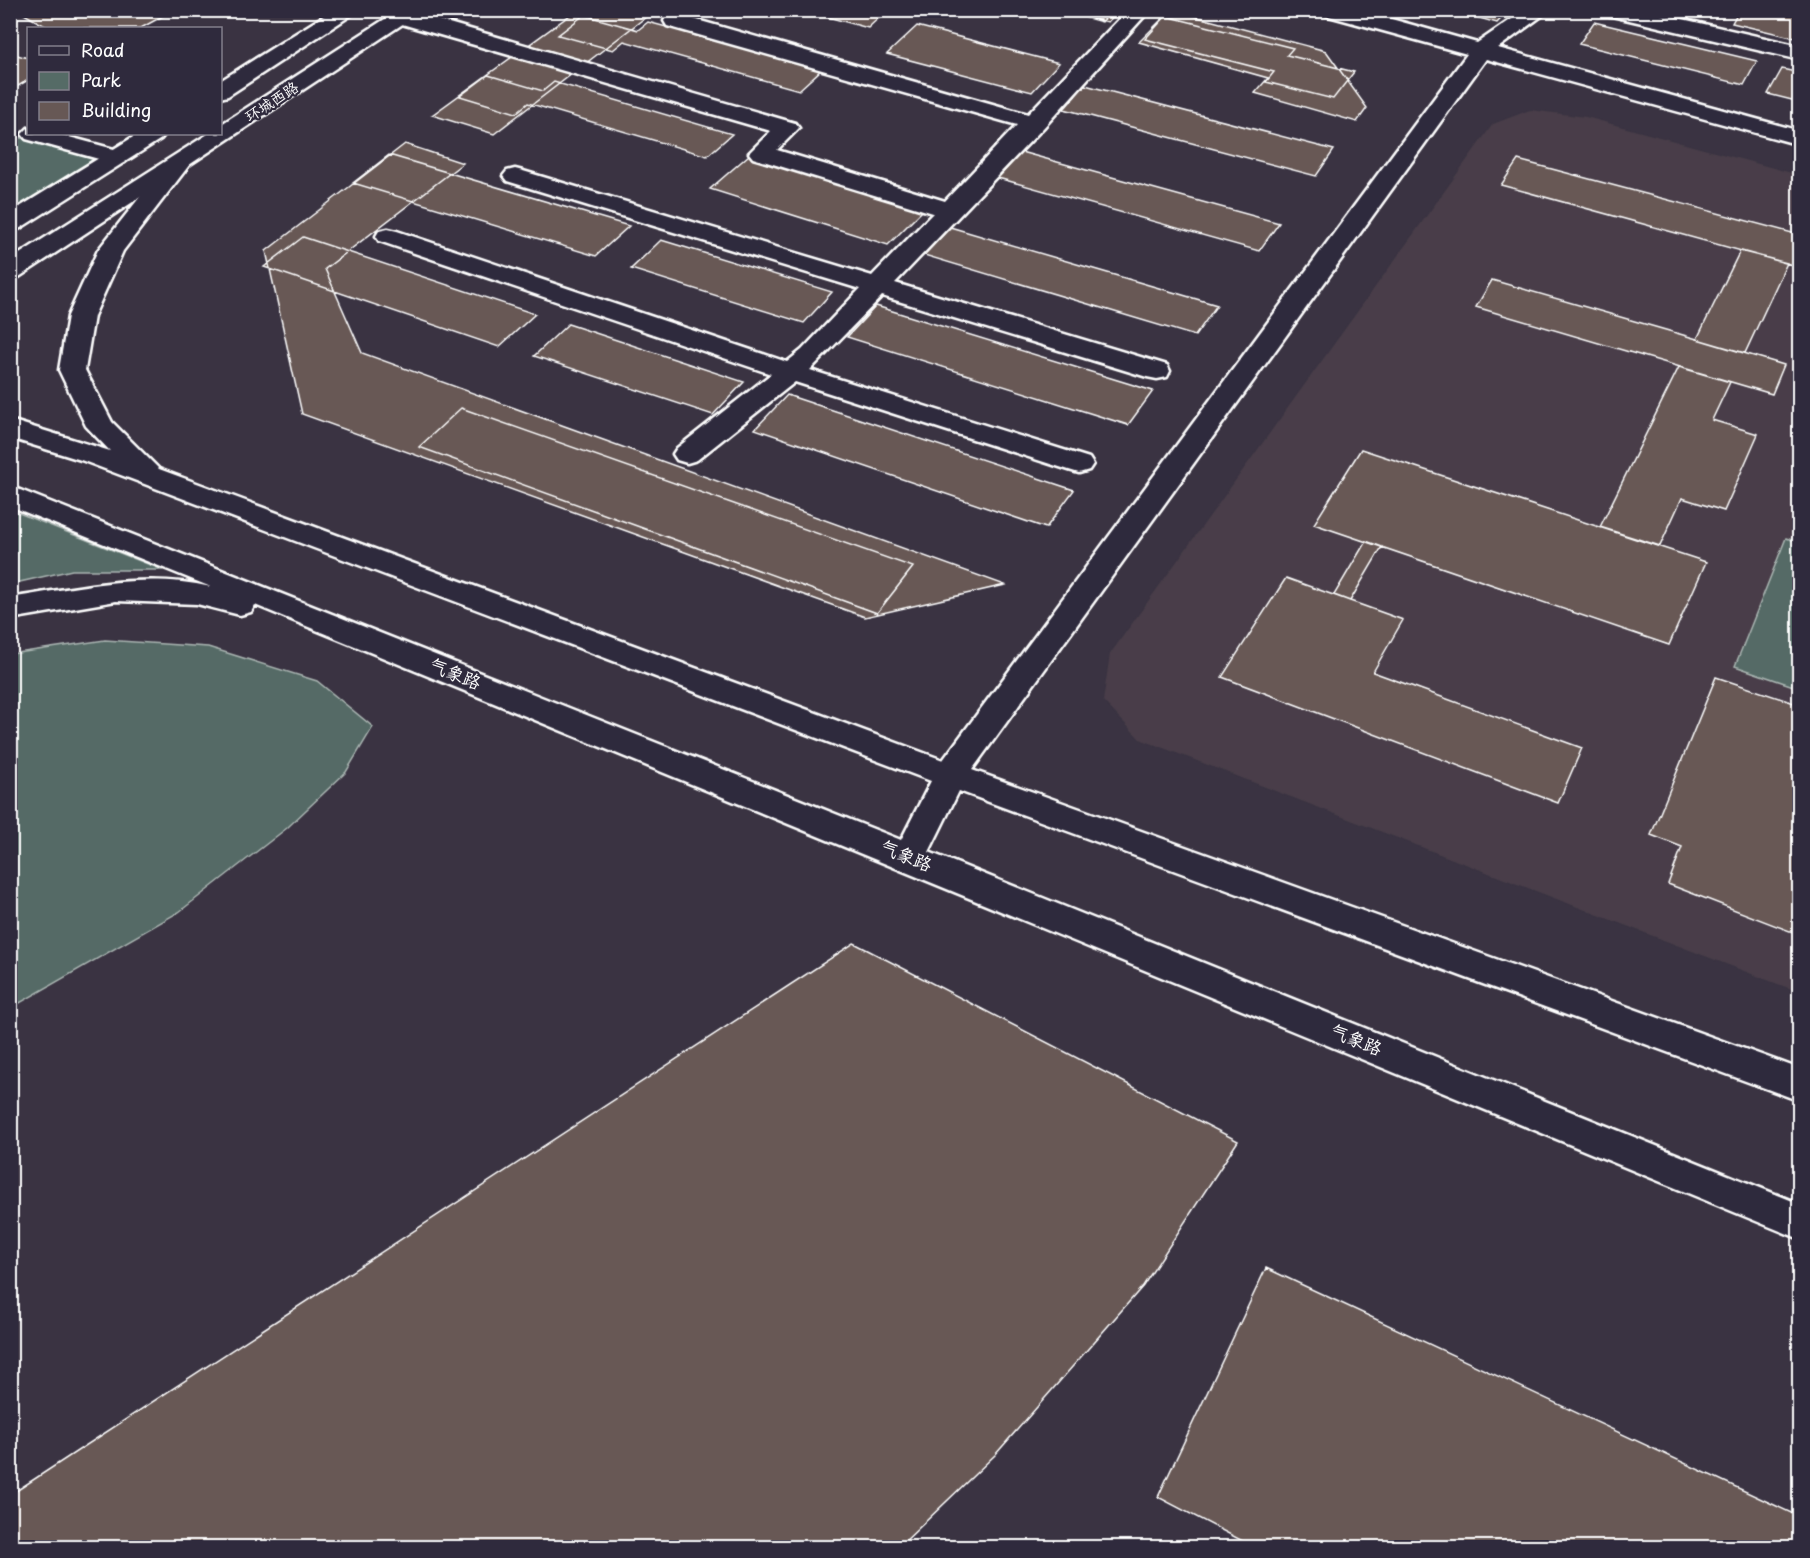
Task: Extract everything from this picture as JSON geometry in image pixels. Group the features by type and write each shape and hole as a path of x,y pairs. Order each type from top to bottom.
{"street":[{"path":"222,90 349,10"},
{"path":"687,454 811,356 1140,10"},
{"path":"1333,10 1800,138"},
{"path":"909,858 950,775 1480,51 1540,10"},
{"path":"1611,10 1800,53"},
{"path":"408,14 787,129 761,153 951,211"},
{"name":"环城西路","path":"222,135 408,14"},
{"path":"675,21 1035,123"},
{"path":"10,128 27,132"},
{"path":"38,135 117,157"},
{"path":"10,224 151,135"},
{"name":"环城西路","path":"10,272 222,135"},
{"path":"155,478 100,426 72,370 81,316 111,250 177,164"},
{"path":"515,176 1157,371"},
{"path":"388,236 790,372 1079,464"},
{"path":"10,429 155,478 950,775 1800,1085"},
{"name":"气象路","path":"10,495 909,858 1800,1222"},
{"path":"10,609 116,591 197,594 340,628"}],"shaded area":[{"path":"1530,110 1586,117 1799,175 1799,992 1140,739 1103,701 1110,654 1493,124"}],"green space":[{"path":"11,135 99,160 11,211"},
{"path":"11,510 163,570 72,570 11,584"},
{"path":"1786,538 1799,542 1799,688 1735,666"},
{"path":"105,640 208,647 317,681 373,727 346,772 287,828 179,912 11,1008 11,654"}],"building":[{"path":"17,10 174,10 143,27 47,27"},
{"path":"577,10 655,10 494,134 432,115"},
{"path":"802,10 887,10 868,28"},
{"path":"1058,10 1113,10 1102,22"},
{"path":"1062,10 1119,10 1108,22"},
{"path":"1171,10 1326,51 1367,108 1357,122 1255,93 1268,78 1139,42"},
{"path":"1451,10 1509,10 1497,23"},
{"path":"1681,10 1710,10 1707,17"},
{"path":"1739,10 1800,12 1800,39 1732,23"},
{"path":"584,15 638,30 648,22 822,69 799,90 624,41 613,50 558,35"},
{"path":"1166,16 1293,48 1287,55 1354,72 1333,99 1266,82 1274,72 1145,39"},
{"path":"1594,22 1757,61 1744,85 1579,44"},
{"path":"917,26 1059,63 1032,92 887,54"},
{"path":"10,53 27,58 27,81 10,91"},
{"path":"1782,69 1800,73 1800,102 1768,94"},
{"path":"488,75 543,91 554,82 732,134 707,156 528,103 516,113 460,96"},
{"path":"1085,85 1334,150 1316,176 1064,109"},
{"path":"405,144 463,163 325,269 362,353 1005,585 865,617 302,414 266,251"},
{"path":"1021,152 1279,223 1259,251 998,178"},
{"path":"389,155 629,226 596,256 353,183"},
{"path":"749,155 924,209 888,245 710,189"},
{"path":"1518,160 1800,235 1800,267 1501,185"},
{"path":"950,227 1217,305 1195,336 924,255"},
{"path":"303,237 535,314 499,347 264,267"},
{"path":"661,240 832,292 804,323 631,269"},
{"path":"1740,251 1787,263 1745,353 1697,339"},
{"path":"1492,280 1784,365 1772,394 1476,307"},
{"path":"876,306 1153,391 1128,425 847,337"},
{"path":"568,324 744,382 713,415 534,356"},
{"path":"1679,367 1730,382 1712,420 1758,434 1724,511 1682,498 1660,546 1600,527"},
{"path":"787,395 1074,490 1046,528 755,429"},
{"path":"461,408 913,567 877,613 419,447"},
{"path":"1361,449 1706,562 1669,645 1314,524"},
{"path":"1366,541 1382,547 1350,601 1334,595"},
{"path":"1286,578 1403,620 1373,672 1582,748 1558,803 1222,677"},
{"path":"1716,677 1800,705 1800,935 1668,884 1682,847 1651,835"},
{"path":"854,943 1238,1141 1143,1286 995,1455 898,1548 10,1548 10,1495"},
{"path":"1266,1268 1800,1517 1800,1548 1256,1548 1158,1497"}]}
